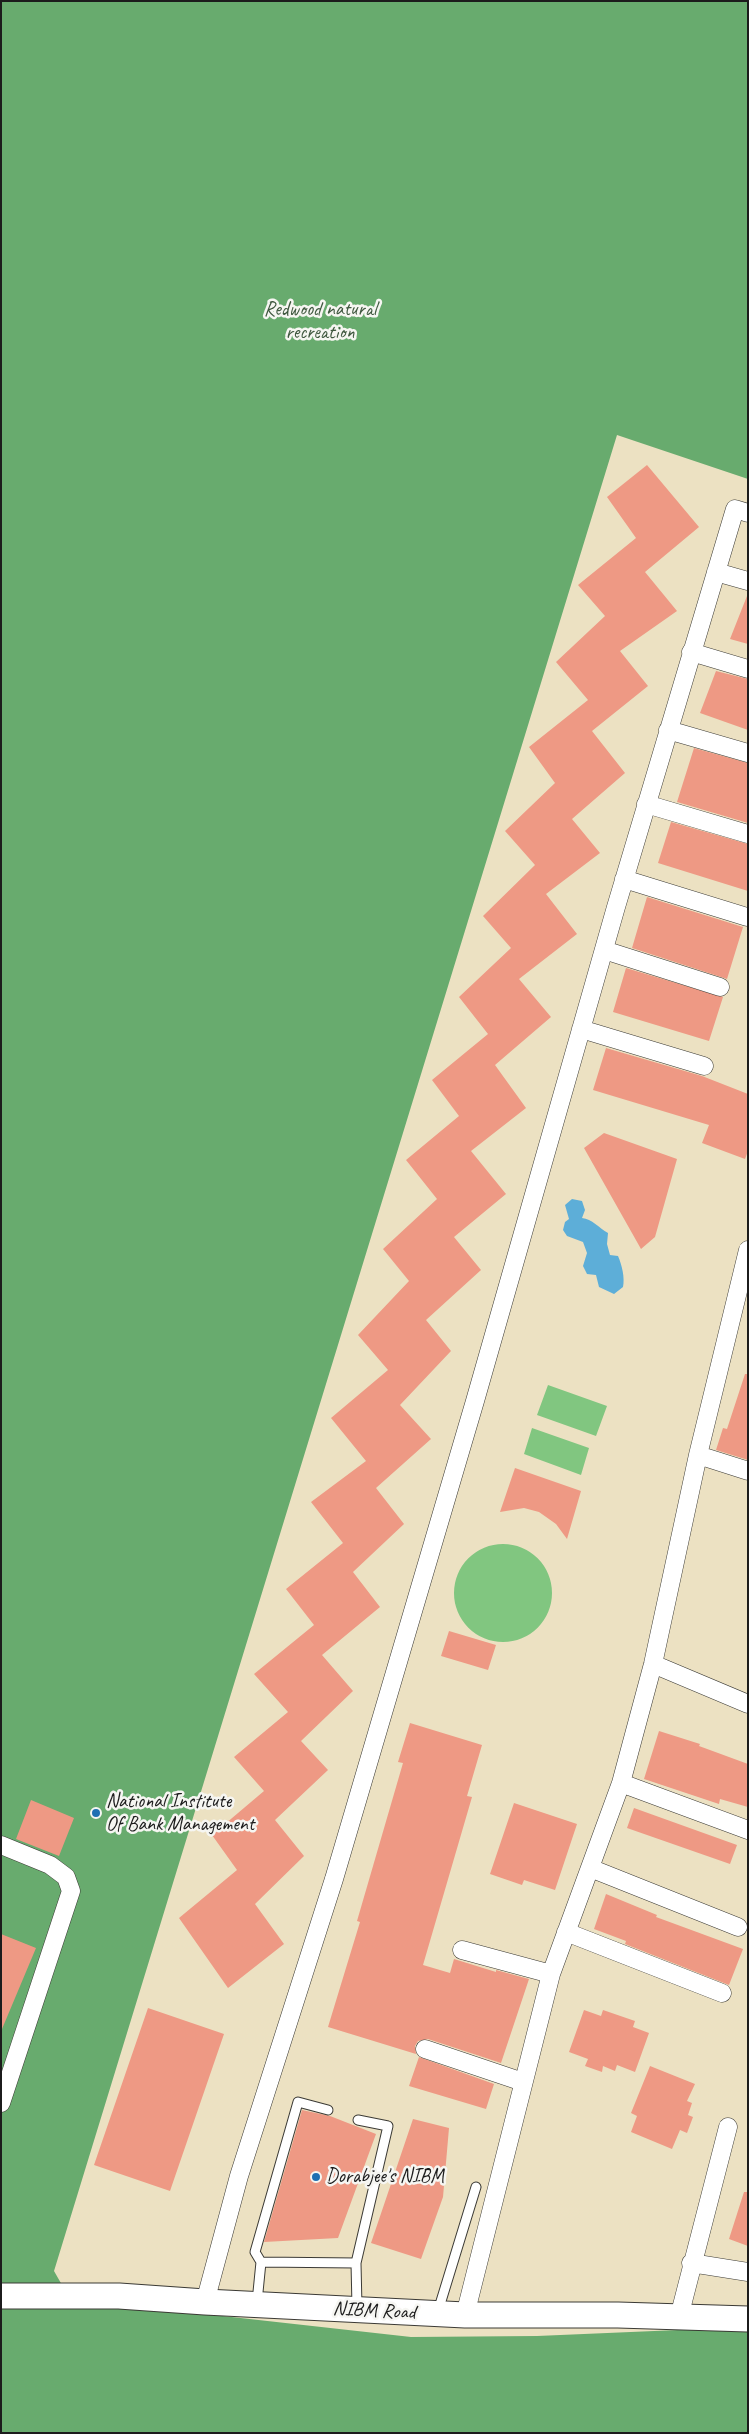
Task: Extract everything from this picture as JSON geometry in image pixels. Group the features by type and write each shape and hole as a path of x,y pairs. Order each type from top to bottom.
{"main road":[{"name":"NIBM Road","path":"1,2296 119,2296 465,2316 679,2317 748,2320"}],"street":[{"path":"205,2302 239,2176 334,1879 475,1401 691,652 735,509 748,513"},
{"path":"716,572 748,581"},
{"path":"691,652 748,669"},
{"path":"668,730 748,753"},
{"path":"646,804 748,834"},
{"path":"624,879 746,917"},
{"path":"604,950 720,987"},
{"path":"581,1029 704,1066"},
{"path":"465,2316 551,1974 621,1783 653,1664 698,1455 746,1260"},
{"path":"698,1455 748,1471"},
{"path":"653,1664 748,1704"},
{"path":"621,1783 748,1830"},
{"path":"1,1845 50,1865 66,1877 71,1891 1,2103"},
{"path":"590,1868 738,1927"},
{"path":"566,1932 722,1993"},
{"path":"462,1950 551,1974"},
{"path":"425,2049 524,2082"},
{"path":"679,2317 691,2263 728,2127"},
{"path":"691,2263 748,2272"}],"lane":[{"path":"257,2305 261,2262 255,2252 298,2102 328,2110"},
{"path":"357,2310 356,2263 388,2126 358,2120"},
{"path":"437,2314 476,2187"},
{"path":"261,2262 356,2263"}],"green space":[{"name":"Redwood natural recreation","path":"1,1 748,1 748,479 617,435 54,2271 70,2299 411,2337 537,2336 748,2327 748,2433 1,2433"},
{"path":"548,1385 607,1406 596,1436 537,1415"},
{"path":"532,1428 589,1448 581,1475 524,1454"},
{"path":"503,1544 522,1548 538,1558 548,1574 552,1593 548,1612 538,1628 522,1638 503,1642 484,1638 468,1628 458,1612 454,1593 458,1574 468,1558 484,1548"}],"water":[{"path":"572,1199 582,1201 585,1210 582,1218 592,1222 608,1233 607,1244 610,1255 618,1256 622,1267 624,1283 623,1287 614,1294 599,1287 596,1275 587,1274 583,1266 587,1253 583,1242 567,1236 563,1230 565,1222 569,1219 565,1205"}],"building":[{"path":"647,465 699,527 645,572 677,611 620,651 648,686 592,731 625,773 572,819 600,853 546,894 577,934 519,979 551,1017 495,1065 526,1108 471,1151 506,1194 454,1237 481,1270 426,1320 451,1351 400,1405 431,1439 376,1488 404,1524 353,1572 380,1607 322,1655 353,1691 301,1741 328,1770 275,1820 304,1856 255,1904 284,1944 228,1988 179,1918 237,1870 212,1835 264,1791 234,1757 288,1712 254,1674 314,1625 286,1589 343,1543 311,1502 366,1461 331,1418 388,1370 358,1335 409,1281 383,1249 437,1199 406,1160 459,1116 432,1080 488,1034 459,997 511,948 483,916 535,865 505,831 555,783 529,747 588,700 556,662 605,616 578,585 636,538 607,497"},
{"path":"748,596 748,644 730,639"},
{"path":"716,671 748,679 748,730 700,713"},
{"path":"694,748 748,763 748,823 677,802"},
{"path":"671,822 748,844 748,891 658,863"},
{"path":"647,897 743,927 727,979 632,948"},
{"path":"626,968 723,997 709,1041 613,1012"},
{"path":"606,1048 702,1076 748,1094 748,1151 745,1159 702,1143 709,1125 593,1090"},
{"path":"604,1133 677,1159 655,1237 641,1249 584,1148"},
{"path":"745,1374 748,1374 748,1460 716,1450 723,1428 727,1429"},
{"path":"515,1468 581,1491 567,1539 556,1524 539,1512 524,1508 500,1512"},
{"path":"449,1631 496,1645 488,1670 441,1656"},
{"path":"410,1723 482,1745 467,1796 472,1797 423,1965 450,1973 454,1959 496,1972 496,1970 529,1979 501,2063 428,2039 418,2041 415,2046 416,2054 328,2027 360,1922 357,1921 403,1763 398,1762"},
{"path":"659,1731 700,1744 699,1746 748,1764 748,1807 720,1799 719,1804 644,1779"},
{"path":"31,1800 74,1818 59,1856 16,1839"},
{"path":"514,1803 577,1824 555,1890 524,1880 522,1885 490,1874"},
{"path":"634,1808 737,1845 730,1864 627,1828"},
{"path":"606,1894 657,1915 656,1917 743,1949 729,1985 625,1944 626,1941 594,1929"},
{"path":"1,1934 36,1948 2,2029 1,2029"},
{"path":"148,2008 224,2034 170,2191 94,2165"},
{"path":"584,2010 601,2016 603,2010 635,2021 633,2027 649,2033 635,2072 617,2065 615,2071 603,2066 602,2072 585,2066 588,2059 569,2052"},
{"path":"419,2057 494,2084 486,2109 409,2086"},
{"path":"650,2066 695,2084 687,2101 692,2103 688,2115 693,2117 687,2133 680,2130 672,2149 631,2132 637,2116 631,2113"},
{"path":"302,2110 330,2116 376,2134 338,2238 264,2242"},
{"path":"413,2119 449,2128 443,2197 421,2259 371,2243"},
{"path":"744,2192 748,2192 748,2246 729,2239"}],"place":[{"name":"National Institute Of Bank Management","path":"96,1813"},
{"name":"Dorabjee's NIBM","path":"316,2177"}]}
